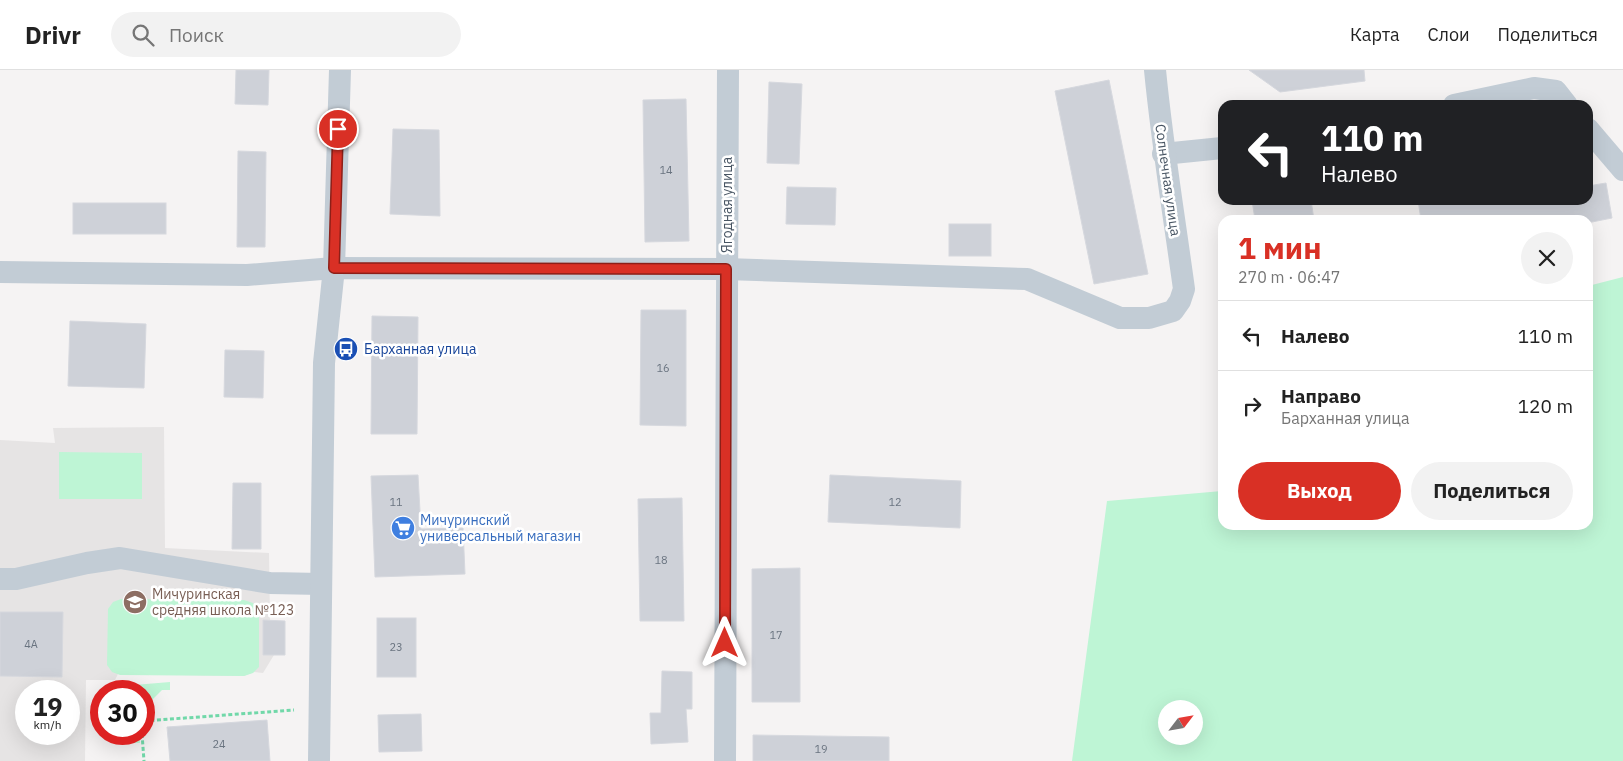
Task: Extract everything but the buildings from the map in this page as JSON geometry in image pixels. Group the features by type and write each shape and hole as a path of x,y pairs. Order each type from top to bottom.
{"street":[{"path":"319,761 324,363 334,268 340,70"},
{"name":"Ягодная улица","path":"725,761 728,70"},
{"name":"Солнечная улица","path":"726,269 1027,279 1120,318 1149,318 1173,311 1180,301 1184,289 1171,193 1163,154 1155,70"},
{"path":"1478,100 1534,88 1556,91 1563,100"},
{"path":"1593,135 1623,170"},
{"path":"1163,154 1218,148"},
{"path":"0,272 247,275 334,268 726,269"},
{"path":"0,579 16,579 87,563 120,558 270,583 321,584"}],"path":[{"path":"155,720 294,710"},
{"path":"143,745 144,761"}],"shaded area":[{"name":"Мичуринская средняя школа №123","path":"164,427 165,548 269,553 270,620 263,621 263,654 274,655 263,673 254,672 244,676 118,674 115,680 86,680 85,761 0,761 0,440 55,443 53,428"}],"green space":[{"path":"1623,277 1623,761 1072,761 1107,501 1218,491 1218,530 1593,530 1593,285"},
{"path":"59,452 142,453 142,499 59,499"},
{"path":"121,599 244,600 253,603 259,610 259,667 253,673 244,676 120,675 112,672 107,665 108,609 113,602"},
{"path":"170,682 170,690 162,690 155,697 155,683"}],"place":[{"name":"Барханная улица","path":"346,349"},
{"name":"Мичуринский универсальный магазин","path":"403,528"},
{"name":"Мичуринская средняя школа №123","path":"135,602"}],"route":[{"path":"338,129 334,268 726,269 725,643"}]}
